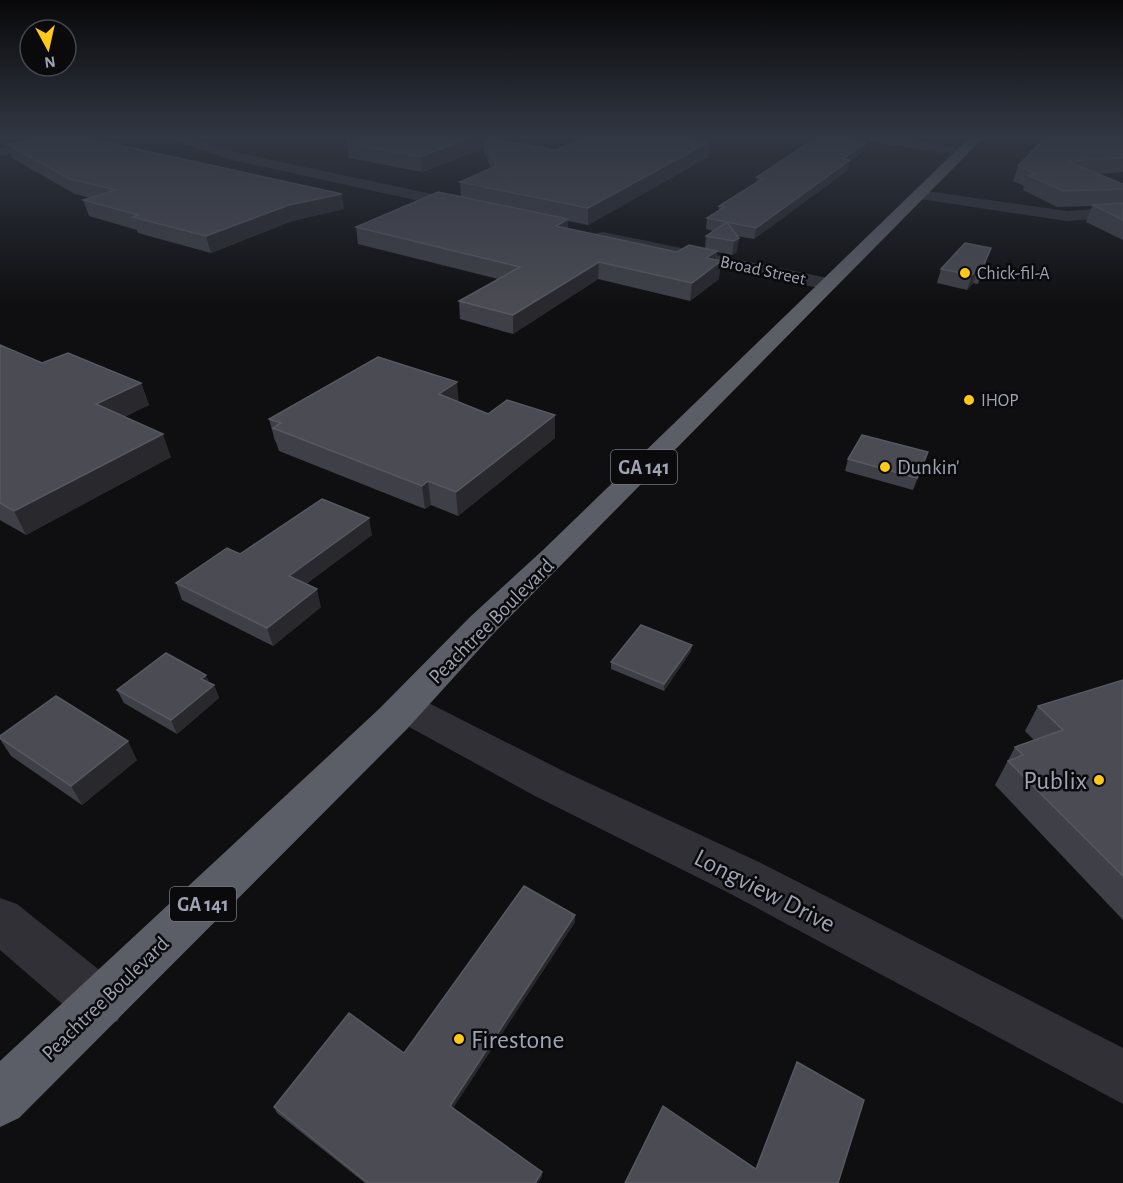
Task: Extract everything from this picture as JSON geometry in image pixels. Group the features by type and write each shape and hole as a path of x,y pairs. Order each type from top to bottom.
{"highway":[{"name":"Peachtree Boulevard","path":"0,1099 404,707 482,625 554,557 919,195"}],"street":[{"path":"403,193 489,212"},
{"path":"919,195 1067,216 1123,212"},
{"name":"Broad Street","path":"584,233 828,284"},
{"name":"Longview Drive","path":"404,707 550,784 765,889 1123,1077"},
{"path":"0,920 100,1004"}],"building":[{"path":"105,193 342,194 289,205 206,236 133,217 138,215 83,200"},
{"path":"435,193 444,193 568,219 556,226 677,252 689,245 717,251 706,258 721,261 692,283 599,262 513,315 459,301 520,267 356,227"},
{"path":"515,193 615,193 588,208"},
{"path":"740,193 804,193 756,228 707,218 725,207 719,206"},
{"path":"1123,203 1123,220 1093,205"},
{"path":"727,222 739,238 734,241 706,236"},
{"path":"965,243 991,248 982,269 977,268 972,275 941,269"},
{"path":"0,345 42,363 68,353 141,383 96,404 163,434 14,511 0,503"},
{"path":"378,357 457,382 439,394 488,414 507,400 555,415 456,492 428,481 422,486 273,428 281,423 269,419"},
{"path":"862,435 928,452 917,478 848,459"},
{"path":"322,499 369,518 289,576 317,589 267,628 176,583 227,548 240,554"},
{"path":"641,625 692,645 664,684 611,662"},
{"path":"166,653 206,675 201,679 214,685 171,720 117,690"},
{"path":"1123,680 1123,876 1008,761 1023,755 1015,747 1063,730 1038,706"},
{"path":"56,696 128,741 71,786 0,738"},
{"name":"Firestone","path":"524,886 575,915 450,1106 542,1172 535,1183 368,1183 274,1107 349,1013 404,1053"},
{"path":"797,1062 864,1100 838,1183 625,1183 663,1106 756,1169"}],"place":[{"name":"Chick-fil-A","path":"965,273"},
{"name":"IHOP","path":"969,400"},
{"name":"Dunkin'","path":"885,467"},
{"name":"Publix","path":"1099,780"},
{"name":"Firestone","path":"459,1039"}]}
